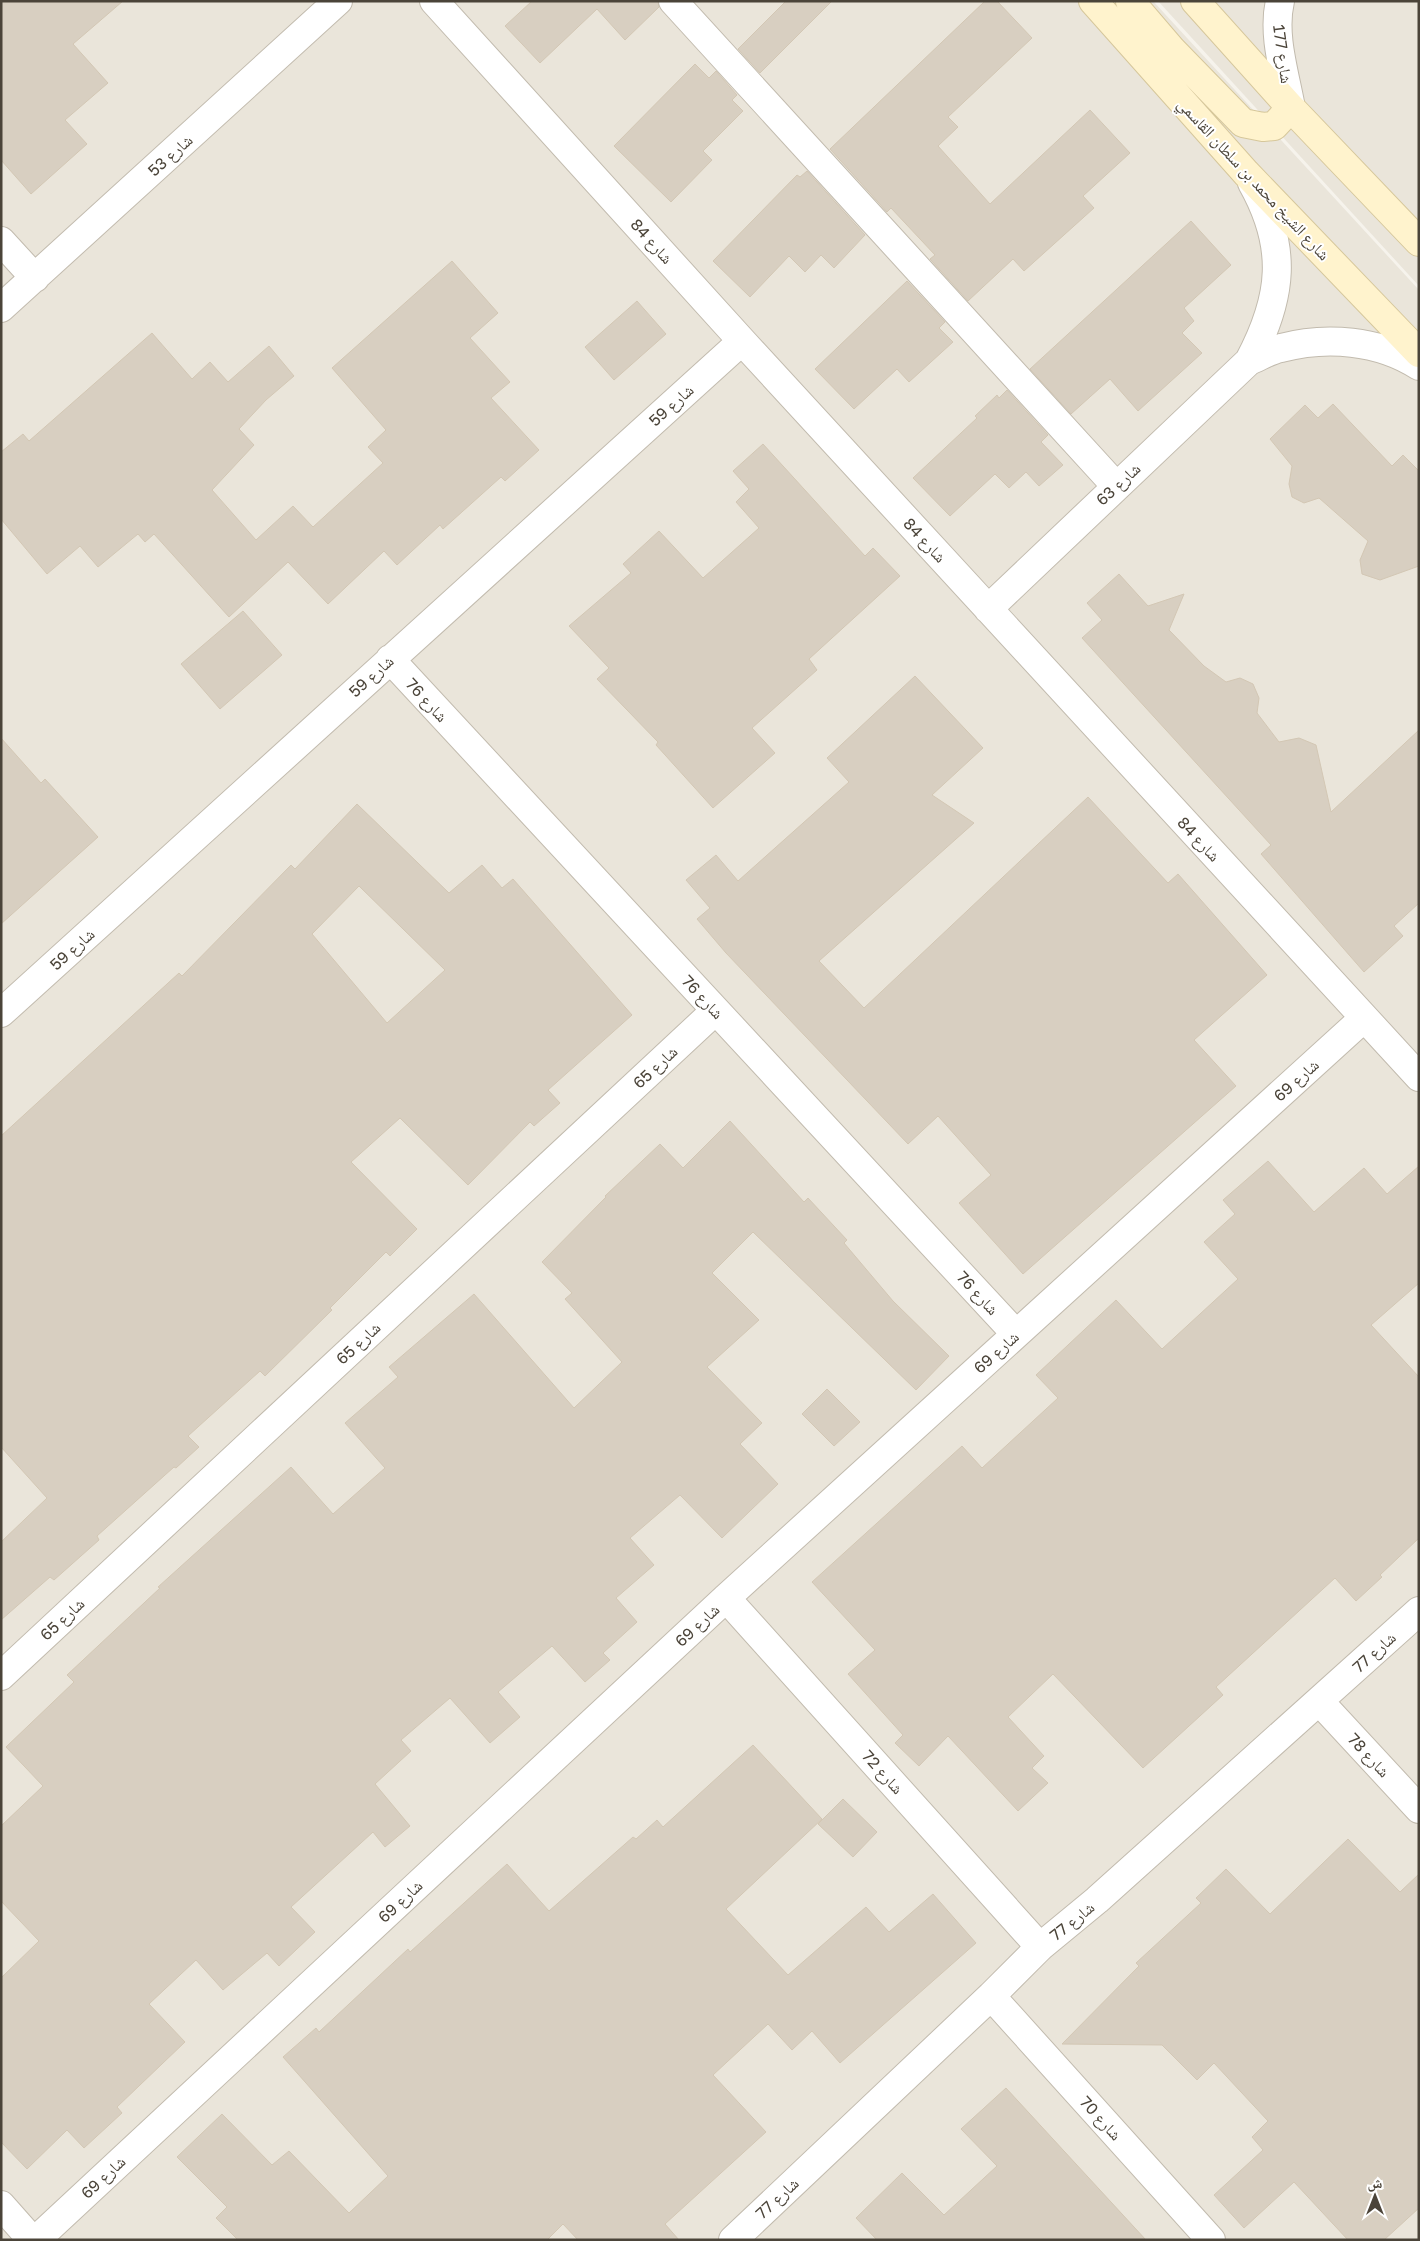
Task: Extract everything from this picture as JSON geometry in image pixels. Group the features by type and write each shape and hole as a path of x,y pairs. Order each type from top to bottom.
{"main road":[{"name":"شارع الشيخ محمد بن سلطان القاسمي","path":"1094,1 1246,173 1419,353"},
{"path":"1130,1 1179,57 1243,123 1263,127 1274,126 1291,108"},
{"path":"1195,1 1291,108 1419,242"}],"street":[{"name":"شارع 53","path":"1,308 338,1"},
{"name":"شارع 84","path":"434,1 742,341 1419,1077"},
{"path":"673,1 1116,486"},
{"name":"شارع 177","path":"1280,1 1277,14 1280,44 1291,108"},
{"name":"شارع 63","path":"1246,173 1265,207 1274,238 1277,270 1274,302 1266,325 1249,361"},
{"path":"1,241 35,278"},
{"name":"شارع 59","path":"1,1013 742,341"},
{"name":"شارع 63","path":"988,609 1249,361 1280,348 1313,342 1347,342 1380,348 1419,366"},
{"name":"شارع 76","path":"390,659 1016,1334"},
{"name":"شارع 65","path":"1,1676 716,1010"},
{"name":"شارع 69","path":"36,2240 726,1598 1364,1018"},
{"name":"شارع 72","path":"726,1598 1040,1947"},
{"name":"شارع 77","path":"733,2240 991,1996 1040,1947 1097,1900 1419,1611"},
{"name":"شارع 78","path":"1320,1701 1419,1809"},
{"name":"شارع 70","path":"991,1996 1211,2240"},
{"path":"1,2205 32,2240"}],"shaded area":[{"path":"1,1 1153,1 1419,290 1419,2240 1,2240"},
{"path":"1158,1 1419,1 1419,286"}],"building":[{"path":"1,1 123,1 73,44 108,83 65,120 87,144 31,194 1,160"},
{"path":"532,1 658,1 659,7 625,40 597,9 540,63 505,26"},
{"path":"786,1 832,1 760,73 738,49"},
{"path":"985,1 997,1 1032,38 948,117 958,127 938,146 990,204 1090,110 1130,153 1083,196 1094,208 1024,271 1013,259 968,301 930,259 935,255 891,208 887,212 830,149"},
{"path":"695,64 709,78 716,71 737,95 732,100 743,111 703,151 712,160 671,202 614,146"},
{"path":"807,171 865,235 834,268 821,255 805,272 789,256 750,297 713,261 797,175 800,177"},
{"path":"1191,221 1231,265 1184,308 1194,321 1182,333 1202,353 1138,411 1110,379 1071,414 1030,369"},
{"path":"452,261 498,313 470,338 510,382 491,398 539,450 505,481 501,477 443,529 440,525 397,565 384,551 328,604 288,562 229,617 154,534 145,542 138,534 98,567 80,546 47,574 1,519 1,452 23,434 29,441 152,333 192,379 210,362 228,382 269,346 294,376 266,400 239,429 254,445 212,490 256,540 293,506 313,527 383,463 368,447 386,430 332,368"},
{"path":"907,281 945,322 939,328 953,342 909,382 897,369 854,409 815,369"},
{"path":"637,301 666,334 614,380 585,347"},
{"path":"1007,390 1048,435 1041,442 1063,465 1039,486 1026,472 1009,488 995,474 950,516 913,478 977,418 975,416 997,395 999,398"},
{"path":"1333,404 1392,466 1403,455 1419,471 1419,566 1380,580 1362,574 1360,560 1368,541 1319,498 1304,503 1292,497 1289,484 1292,466 1270,439 1305,405 1318,418"},
{"path":"763,444 865,556 873,548 900,576 809,659 817,670 752,728 775,753 713,808 656,745 658,742 597,679 609,668 569,626 631,573 623,564 659,531 703,578 759,528 736,502 749,489 733,471"},
{"path":"1119,574 1148,606 1184,594 1169,630 1204,666 1226,682 1240,678 1253,684 1259,698 1257,713 1279,742 1299,738 1316,745 1331,812 1419,730 1419,903 1394,926 1403,936 1364,972 1261,854 1271,845 1082,638 1102,620 1087,603"},
{"path":"243,611 282,655 220,709 181,664"},
{"path":"915,676 983,748 932,795 974,823 819,961 864,1008 1088,797 1168,883 1178,874 1267,975 1194,1040 1236,1086 1023,1274 959,1203 991,1175 938,1116 908,1144 726,953 697,919 710,908 686,880 716,855 738,881 849,782 827,758"},
{"path":"1,738 41,783 45,779 98,837 1,924"},
{"path":"357,804 449,893 482,865 502,888 513,879 632,1015 548,1090 560,1103 534,1126 530,1122 468,1185 400,1118 351,1162 417,1229 390,1256 386,1252 330,1308 332,1310 265,1376 260,1371 188,1436 199,1447 97,1536 99,1540 54,1580 50,1577 1,1620 1,1542 47,1498 1,1447 1,1136 179,973 182,976 291,865 295,869","holes":["359,886 445,970 387,1023 312,934"]},
{"path":"730,1121 804,1202 808,1198 847,1240 844,1243 893,1301 949,1356 916,1390 753,1232 712,1273 759,1320 707,1367 762,1423 740,1444 778,1484 722,1538 680,1495 630,1538 654,1565 616,1598 637,1622 603,1653 610,1660 585,1682 552,1646 498,1692 520,1717 490,1743 450,1698 401,1740 411,1751 375,1784 410,1826 385,1847 373,1832 291,1907 315,1932 279,1966 267,1953 223,1990 196,1960 149,2004 185,2042 117,2107 122,2113 84,2148 67,2130 27,2169 1,2142 1,1978 39,1941 1,1901 1,1826 43,1786 6,1747 74,1682 67,1675 160,1588 158,1587 291,1467 333,1514 385,1468 345,1423 398,1377 389,1367 474,1294 574,1408 622,1362 565,1299 572,1293 542,1262 605,1196 660,1144 683,1168"},
{"path":"1268,1161 1314,1212 1364,1168 1387,1194 1419,1166 1419,1283 1371,1325 1419,1377 1419,1538 1356,1601 1335,1578 1216,1687 1223,1695 1143,1768 1053,1674 1008,1717 1044,1756 1032,1768 1048,1783 1018,1811 948,1736 919,1766 895,1743 903,1735 848,1674 875,1650 812,1582 962,1446 982,1468 1058,1398 1036,1375 1116,1300 1162,1349 1238,1279 1204,1242 1235,1214 1223,1200"},
{"path":"827,1389 860,1422 834,1446 802,1414"},
{"path":"753,1745 822,1819 726,1909 788,1975 866,1907 889,1932 933,1894 976,1943 840,2063 812,2031 792,2050 768,2024 713,2075 766,2132 665,2224 679,2240 578,2240 563,2224 547,2240 238,2240 216,2218 227,2207 177,2157 222,2114 272,2165 289,2151 349,2213 388,2176 283,2057 316,2028 319,2032 408,1949 410,1952 507,1864 549,1911 633,1837 636,1839 657,1820 663,1827"},
{"path":"843,1799 877,1832 853,1857 818,1824"},
{"path":"1348,1839 1400,1892 1419,1874 1419,2208 1384,2240 1348,2240 1294,2182 1244,2228 1214,2195 1263,2150 1252,2137 1268,2121 1214,2063 1197,2080 1162,2045 1062,2044 1139,1966 1136,1963 1201,1903 1196,1898 1226,1869 1270,1914"},
{"path":"1006,2088 1146,2240 877,2240 856,2218 902,2173 944,2215 997,2166 961,2129"}]}
